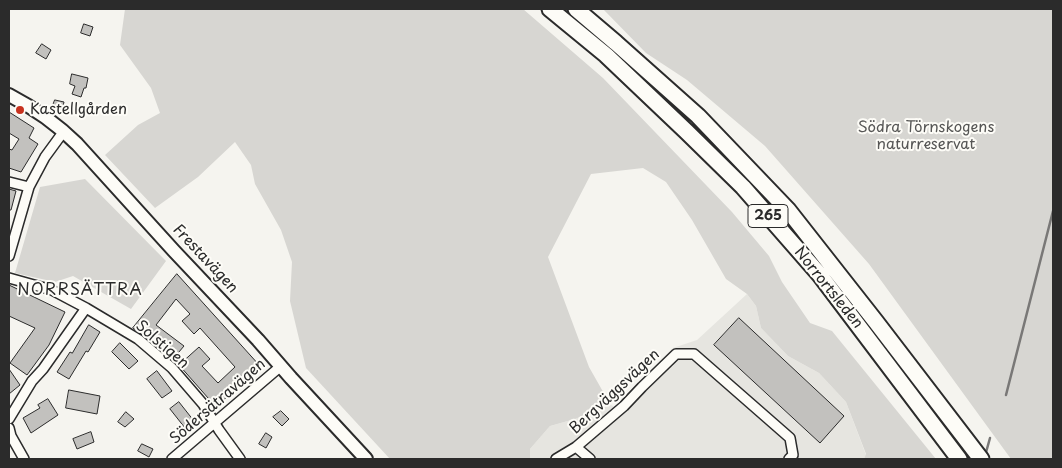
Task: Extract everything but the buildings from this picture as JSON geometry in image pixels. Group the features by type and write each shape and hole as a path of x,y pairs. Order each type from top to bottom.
{"highway":[{"name":"Norrortsleden","path":"550,9 606,55 743,187 820,275 956,456"},
{"name":"Norrortsleden","path":"576,9 698,116 788,210 980,459"}],"street":[{"name":"Frestavägen","path":"9,95 64,131 366,459"},
{"path":"9,256 29,187 45,157 64,131"},
{"path":"9,182 29,187"},
{"name":"Solstigen","path":"9,278 52,290 138,338 172,368 204,404 219,430 240,459"},
{"path":"9,420 32,381 43,369 86,308"},
{"name":"Bergväggsvägen","path":"556,459 576,447 624,406 676,354 694,354 790,438 793,455 789,459"},
{"name":"Södersätravägen","path":"172,459 281,366"},
{"path":"9,428 11,436 24,459"},
{"path":"576,447 590,459"}],"shaded area":[{"path":"747,294 756,306 761,328 788,356 819,373 846,402 866,455 864,459 530,459 530,449 550,426 575,419 610,404 614,407 673,348 697,340"}],"green space":[{"path":"125,9 523,9 603,78 732,212 769,256 782,282 810,323 832,331 936,459 864,459 866,454 846,402 819,373 788,356 761,328 756,306 747,294 726,279 692,220 666,182 643,168 591,174 548,257 589,367 610,404 575,419 550,426 530,449 530,459 390,459 306,368 290,301 292,262 281,230 255,184 251,165 235,142 198,177 155,208 105,155 138,125 160,113 151,88 120,45"},
{"name":"Södra Törnskogens naturreservat","path":"603,9 1053,9 1053,459 1011,459 869,264 765,146 687,80 646,53"},
{"path":"85,179 166,261 131,309 73,276 55,282 15,273 40,187"}],"waterway":[{"path":"1006,395 1053,211"},
{"path":"985,456 990,438"}],"place":[{"name":"Kastellgården","path":"20,110"}],"district":[{"name":"NORRSÄTTRA","path":"80,291"}]}
